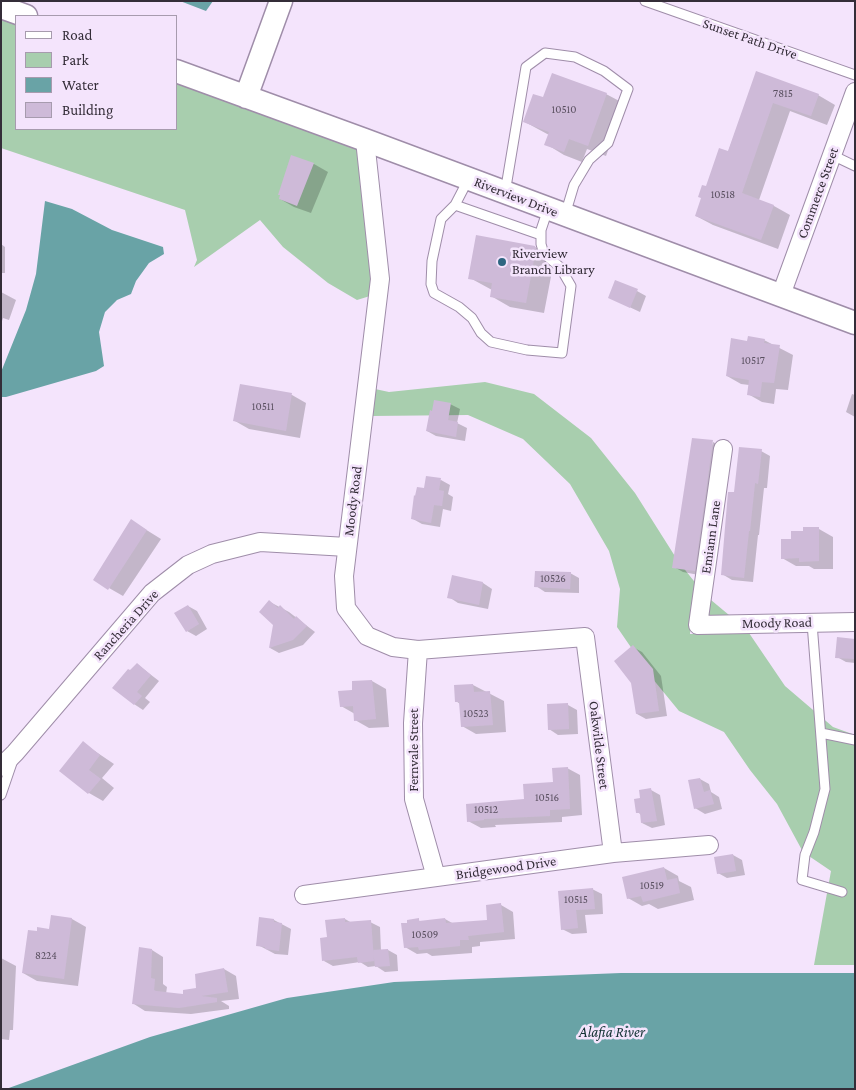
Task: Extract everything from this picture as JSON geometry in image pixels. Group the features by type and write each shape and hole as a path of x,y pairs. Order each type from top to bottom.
{"street":[{"path":"246,97 281,1"},
{"path":"1,7 23,15"},
{"name":"Riverview Drive","path":"178,73 365,140 855,323"},
{"name":"Commerce Street","path":"781,295 855,92"},
{"name":"Moody Road","path":"365,140 380,279 344,576 346,608 367,636 393,647 418,650 585,636"},
{"name":"Emiann Lane","path":"698,625 723,449"},
{"name":"Rancheria Drive","path":"1,767 152,593 188,565 212,554 260,542 347,548"},
{"name":"Moody Road","path":"698,625 855,622"},
{"name":"Oakwilde Street","path":"585,636 613,853"},
{"name":"Fernvale Street","path":"418,650 413,723 414,799 436,877"},
{"name":"Bridgewood Drive","path":"304,895 613,853 709,845"}],"lane":[{"name":"Sunset Path Drive","path":"645,1 855,76"},
{"path":"469,179 455,205 441,219 432,261 431,284 434,293 459,306 472,318 481,333 492,342 527,350 562,353 571,286 560,267 544,254 540,244 541,230 556,212 589,160 608,143 628,89 604,71 575,57 545,53 526,67 505,193"},
{"path":"832,155 855,166"},
{"path":"455,205 541,235"},
{"path":"812,622 825,789 814,832 805,855 802,880 842,892"},
{"path":"821,733 855,740"},
{"path":"1,795 15,753"}],"green space":[{"path":"1,17 15,22 15,130 178,130 178,82 358,147 372,280 370,296 357,300 328,283 283,247 260,220 194,267 197,260 185,210 1,148"},
{"path":"485,382 534,394 591,438 635,493 678,561 705,595 729,615 691,616 690,634 749,633 785,686 833,727 855,735 855,965 814,965 831,871 803,852 777,804 750,770 724,732 679,711 652,678 617,627 620,589 609,551 570,484 523,439 468,415 371,416 375,389 389,392"}],"water":[{"path":"180,1 213,1 206,11"},
{"path":"45,201 72,209 112,230 163,247 164,254 149,263 136,281 131,294 117,300 105,312 99,332 104,366 96,371 1,397 1,372 26,310 36,274"},
{"name":"Alafia River","path":"621,973 855,973 855,1089 6,1089 150,1037 287,998 394,982"}],"building":[{"path":"756,71 819,94 811,116 773,103 742,193 774,205 761,240 695,216 701,198 698,197 702,185 706,186 719,148 728,151"},
{"path":"552,73 607,93 588,146 569,139 564,152 544,145 549,132 523,122 533,94 543,97"},
{"path":"291,155 314,163 297,206 279,199 280,195 278,195"},
{"name":"Riverview Branch Library","path":"476,235 535,246 526,303 490,297 492,283 468,279"},
{"path":"615,280 638,289 630,308 608,298"},
{"path":"748,336 765,339 764,343 780,345 774,383 762,382 760,397 747,395 749,380 726,376 731,338 747,341"},
{"path":"240,384 292,393 286,431 233,421"},
{"path":"434,400 451,403 448,420 458,422 456,437 426,431"},
{"path":"692,438 713,440 695,571 672,568"},
{"path":"739,447 762,449 758,484 755,483 744,578 721,575 728,492 734,492"},
{"path":"426,476 441,478 439,490 444,491 442,506 434,505 431,523 411,519 414,495 417,487 424,488"},
{"path":"131,519 147,530 108,590 93,580"},
{"path":"803,527 819,527 819,561 799,562 799,558 781,559 781,539 791,539 791,531 803,531"},
{"path":"535,571 571,572 570,589 534,587"},
{"path":"452,575 483,582 479,605 447,598"},
{"path":"269,600 278,608 280,605 294,619 296,616 307,626 293,640 269,648 273,625 259,612"},
{"path":"188,605 199,624 186,632 174,613"},
{"path":"837,637 855,639 855,659 835,658"},
{"path":"633,645 653,669 659,711 636,714 631,683 614,661"},
{"path":"137,663 151,675 137,692 142,696 134,705 112,688 128,669 130,670"},
{"path":"372,680 376,719 354,721 353,706 340,707 338,691 352,690 352,681"},
{"path":"473,684 474,692 490,691 493,725 461,727 459,702 455,702 454,685"},
{"path":"568,703 569,729 548,730 547,704"},
{"path":"83,741 100,755 89,770 101,779 88,794 59,771"},
{"path":"568,767 570,809 550,810 550,816 484,819 467,822 466,804 524,799 523,784 553,782 552,768"},
{"path":"700,778 704,792 710,790 714,804 694,809 688,780"},
{"path":"651,788 657,821 641,823 640,813 636,813 634,799 640,798 639,790"},
{"path":"733,854 736,871 717,874 714,857"},
{"path":"664,867 667,880 677,878 680,893 643,902 641,896 627,899 622,877"},
{"path":"593,888 595,909 576,910 578,928 561,930 558,891"},
{"path":"501,903 504,932 468,936 469,940 460,940 460,946 419,950 418,947 404,948 401,923 407,923 407,920 419,918 419,921 445,918 446,923 487,920 486,905"},
{"path":"51,915 72,918 64,979 22,973 28,930 37,931 37,927 49,929"},
{"path":"259,917 274,919 274,922 282,923 279,951 256,946"},
{"path":"345,918 345,922 371,920 374,961 358,963 357,957 322,961 320,938 327,937 325,920"},
{"path":"139,947 152,949 151,978 155,979 154,990 183,994 183,990 196,988 195,974 224,968 228,992 201,996 217,998 217,1002 179,1008 132,1004"},
{"path":"388,949 390,966 375,967 373,950"}],"place":[{"name":"Riverview Branch Library","path":"502,262"}]}
